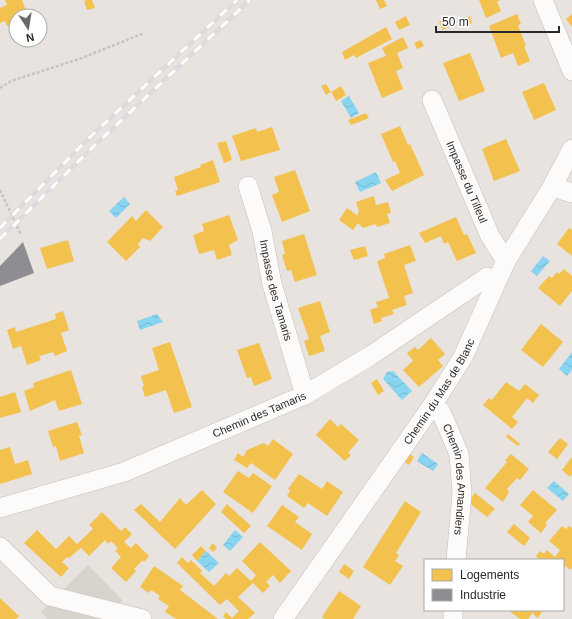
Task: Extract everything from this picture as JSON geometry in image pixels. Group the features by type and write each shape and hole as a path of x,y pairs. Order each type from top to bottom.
{"street":[{"path":"543,0 572,71"},
{"name":"Impasse du Tilleul","path":"432,100 490,236 506,261"},
{"name":"Chemin du Mas de Blanc","path":"283,619 432,406 463,357 506,261 552,187 572,150"},
{"name":"Impasse des Tamaris","path":"248,186 262,231 272,284 305,395"},
{"path":"552,187 572,193"},
{"name":"Chemin des Tamaris","path":"0,508 130,469 305,395 370,356 487,277 496,281"},
{"name":"Chemin des Amandiers","path":"432,406 441,412 459,454 462,494 456,559"},
{"path":"0,547 50,596 142,619"}],"path":[{"path":"0,88 11,81 82,58 144,33"},
{"path":"0,191 21,235"}],"shaded area":[{"path":"88,565 123,601 105,619 48,619 41,612"}],"water":[{"path":"349,96 359,113 351,118 341,101"},
{"path":"376,172 381,183 360,192 355,182"},
{"path":"124,197 130,204 116,218 109,211"},
{"path":"543,256 550,261 537,276 531,271"},
{"path":"157,314 163,322 140,330 137,321"},
{"path":"572,352 572,370 567,376 559,369"},
{"path":"393,371 412,391 402,400 383,379 387,372"},
{"path":"422,453 438,464 433,471 417,461"},
{"path":"554,481 569,494 563,501 547,488"},
{"path":"235,530 243,537 230,551 223,545"},
{"path":"206,551 219,563 209,572 197,561"}],"building: Logements":[{"path":"5,0 22,0 25,8 8,8 7,26 5,21 0,23 0,8 7,5"},
{"path":"92,0 95,8 87,10 84,1"},
{"path":"376,0 384,0 387,6 380,9"},
{"path":"479,0 500,0 497,2 501,11 486,18"},
{"path":"517,14 521,24 518,25 530,61 518,66 513,53 501,58 489,26"},
{"path":"572,14 572,27 566,19"},
{"path":"406,16 410,25 399,30 395,22"},
{"path":"470,16 472,23 463,28 460,21"},
{"path":"444,19 449,27 443,30 439,22"},
{"path":"386,27 392,39 356,58 354,55 345,60 342,52"},
{"path":"403,37 408,48 397,53 403,68 396,71 403,89 382,98 368,63 386,56 382,48"},
{"path":"421,40 424,46 417,49 414,43"},
{"path":"470,53 485,91 459,101 443,63"},
{"path":"544,83 556,110 534,120 522,92"},
{"path":"326,84 331,92 326,95 321,86"},
{"path":"341,86 346,95 336,101 331,92"},
{"path":"366,113 369,118 351,125 348,120"},
{"path":"400,126 424,175 392,191 385,180 400,173 395,161 393,162 381,134"},
{"path":"272,127 280,150 241,161 232,136 256,128 257,132"},
{"path":"506,139 520,171 494,181 482,149"},
{"path":"226,141 232,160 224,163 217,143"},
{"path":"213,160 220,182 177,196 175,191 178,190 174,177 201,167 200,165"},
{"path":"295,170 310,211 282,222 272,195 279,192 274,177"},
{"path":"374,196 376,205 388,202 391,213 387,214 390,223 377,227 376,224 363,228 358,223 353,230 339,220 347,208 357,215 359,211 356,202"},
{"path":"146,210 163,227 150,241 143,238 138,244 140,247 126,261 107,242 132,216 136,221"},
{"path":"229,215 238,240 229,245 232,255 217,260 214,250 199,254 193,235 204,231 202,224"},
{"path":"456,217 464,235 467,234 476,253 457,261 448,242 444,244 441,236 425,243 419,233"},
{"path":"569,228 572,230 572,256 557,244"},
{"path":"304,234 317,275 295,282 291,270 287,271 282,255 285,254 282,241"},
{"path":"68,240 74,261 47,269 40,248"},
{"path":"410,245 416,261 404,265 413,293 404,296 407,305 392,310 394,314 381,318 382,321 374,324 370,310 378,307 376,302 389,298 377,261 385,258 384,254"},
{"path":"365,246 368,256 354,260 350,250"},
{"path":"564,269 572,276 572,291 560,306 538,288 549,276 552,278 557,272 559,274"},
{"path":"320,301 330,332 320,336 325,351 309,356 304,341 309,339 298,308"},
{"path":"63,311 69,330 61,333 67,351 55,356 53,352 39,356 41,360 27,365 21,346 13,349 7,330 15,327 16,332 56,319 55,314"},
{"path":"541,324 563,342 543,367 521,350"},
{"path":"431,338 445,354 438,360 443,366 419,387 403,370 413,361 407,353 415,347 418,350"},
{"path":"170,342 192,407 174,413 166,390 145,397 141,376 159,370 152,348"},
{"path":"259,343 272,379 254,386 251,377 247,378 237,350"},
{"path":"71,370 82,404 59,411 55,400 30,411 24,391 34,387 33,383"},
{"path":"377,379 384,391 378,395 371,383"},
{"path":"506,382 519,391 525,384 539,395 533,403 527,398 512,417 518,422 512,429 483,405 489,398 492,400"},
{"path":"15,392 21,412 0,418 0,397"},
{"path":"330,419 338,427 341,424 359,440 348,453 351,455 345,461 316,435"},
{"path":"77,422 82,435 79,436 84,453 60,461 56,446 53,447 48,431"},
{"path":"508,434 520,444 518,446 506,437"},
{"path":"560,438 568,444 557,459 548,452"},
{"path":"273,439 293,454 275,480 251,463 247,468 234,460 238,453 243,457 247,450 264,443 268,446"},
{"path":"10,447 15,464 28,460 32,474 0,484 0,450"},
{"path":"410,454 414,457 409,465 405,462"},
{"path":"511,454 529,469 520,480 517,478 507,489 509,492 503,502 485,488 507,462 505,460"},
{"path":"572,457 572,474 570,477 562,470"},
{"path":"238,471 249,478 253,473 272,486 253,513 223,492"},
{"path":"299,474 322,489 327,481 343,492 327,516 308,503 304,508 287,496 290,491 288,489"},
{"path":"202,490 216,504 175,549 134,510 141,504 160,522 180,498 186,505"},
{"path":"533,490 557,510 545,523 547,525 541,533 528,522 533,516 520,505"},
{"path":"475,493 495,509 487,517 468,502"},
{"path":"405,501 421,512 396,553 399,555 395,561 403,566 390,585 363,567"},
{"path":"227,504 251,526 244,533 221,512"},
{"path":"282,505 299,517 295,522 312,534 302,550 267,526"},
{"path":"102,512 121,531 125,527 132,534 124,542 131,548 136,543 149,556 144,562 143,560 134,569 136,571 126,582 111,568 121,557 115,551 118,548 111,541 108,544 105,540 89,556 81,548 69,558 67,557 62,562 69,568 61,577 24,543 37,530 56,549 69,536 77,544 93,529 89,525"},
{"path":"514,524 530,538 524,546 507,532"},
{"path":"562,526 566,529 569,526 571,528 572,526 572,568 570,570 566,566 564,568 564,559 538,559 536,556 540,551 544,554 547,550 555,557 560,550 549,541"},
{"path":"260,542 291,571 280,583 273,575 266,582 270,586 263,593 253,583 238,597 255,613 248,619 226,619 223,616 226,612 232,618 239,611 227,599 220,605 177,563 182,557 188,563 191,560 202,571 200,573 214,586 226,573 229,576 237,568 251,581 256,575 242,561"},
{"path":"213,543 217,548 213,552 209,548"},
{"path":"201,546 206,551 197,561 192,555"},
{"path":"344,564 354,571 349,579 339,572"},
{"path":"154,566 183,586 180,590 218,619 176,619 165,612 169,606 158,599 160,596 151,590 149,593 140,587"},
{"path":"339,591 361,606 353,619 325,619 322,617"},
{"path":"0,598 19,616 16,619 0,619"},
{"path":"509,611 542,611 538,618 532,613 528,619 520,619"}],"building: Industrie":[{"path":"23,242 34,273 0,286 0,266"}],"railway":[{"path":"0,228 89,138 237,0"},
{"path":"0,239 95,145 250,0"}]}
